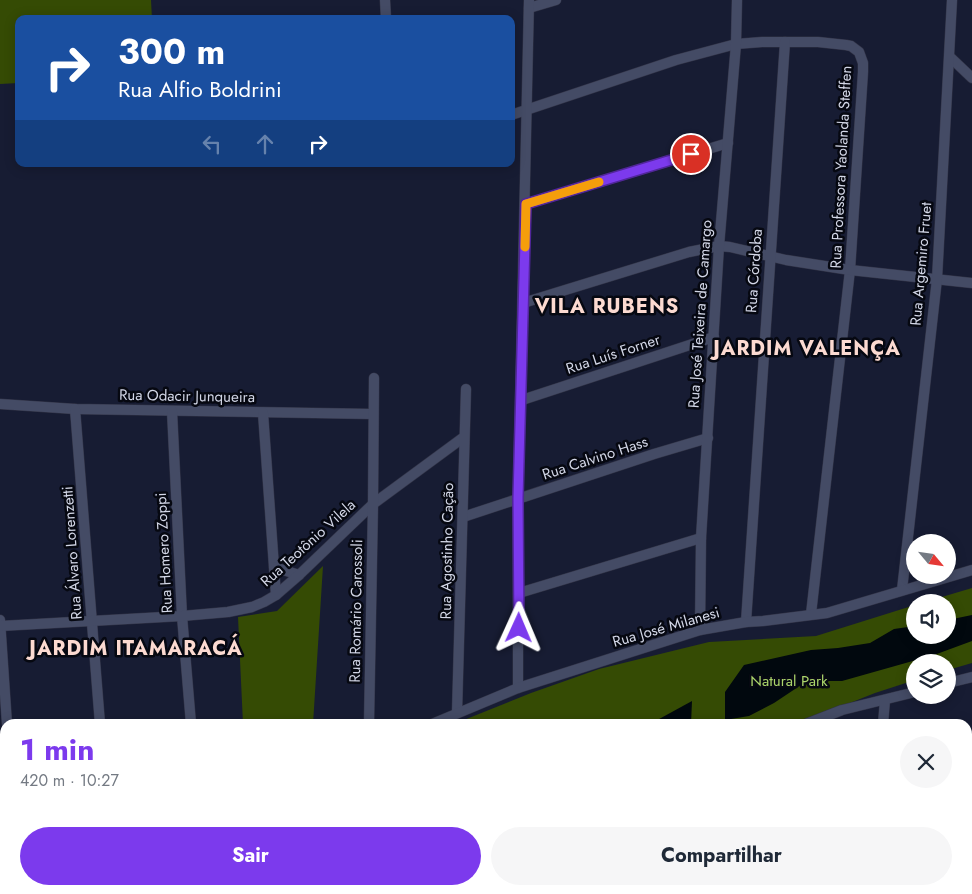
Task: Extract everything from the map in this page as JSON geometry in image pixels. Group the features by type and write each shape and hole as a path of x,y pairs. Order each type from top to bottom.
{"street":[{"path":"385,0 386,15"},
{"path":"518,688 518,498 522,400 529,4 556,0"},
{"name":"Rua José Teixeira de Camargo","path":"700,630 701,538 719,246 736,44 736,0"},
{"name":"Rua Argemiro Fruet","path":"902,590 936,279 952,0"},
{"name":"Rua Córdoba","path":"746,622 785,42"},
{"name":"Rua Professora Yaolanda Steffen","path":"515,114 676,60 736,44 818,42 846,45 855,48 861,56 863,72 850,270 811,614"},
{"path":"950,57 972,78"},
{"path":"526,204 728,143"},
{"path":"523,303 689,252 719,246 850,270 972,283"},
{"name":"Rua Luís Forner","path":"522,400 714,337"},
{"name":"Rua Romário Carossoli","path":"369,719 374,378"},
{"name":"Rua Agostinho Cação","path":"457,713 466,389"},
{"name":"Rua Odacir Junqueira","path":"0,404 75,409 373,414"},
{"name":"Rua Álvaro Lorenzetti","path":"75,409 100,719"},
{"name":"Rua Homero Zoppi","path":"172,411 182,616 190,719"},
{"path":"263,413 276,595"},
{"name":"Rua Teotônio Vilela","path":"0,626 182,616 228,612 252,607 276,595 299,576 373,504 464,437"},
{"name":"Rua Calvino Hass","path":"463,517 708,438"},
{"path":"519,593 701,538"},
{"path":"274,568 299,576"},
{"name":"Rua José Milanesi","path":"443,719 518,688 700,630 746,622 827,613 972,570"},
{"path":"0,620 7,719"},
{"path":"956,681 972,677"},
{"path":"819,719 842,710 906,694"},
{"path":"883,719 885,700"}],"green space":[{"path":"0,0 151,0 152,15 15,15 15,83 0,84"},
{"path":"323,566 313,719 243,719 238,617 277,611"},
{"name":"Natural Park","path":"972,588 972,663 956,668 956,654 906,654 906,683 810,719 466,719 531,693 599,669 709,642 816,636 906,608 906,644 956,644 956,594 952,594"}],"shaded area":[{"path":"972,615 972,641 937,654 906,654 906,663 842,681 807,681 774,703 749,716 725,719 725,692 744,665 811,650 870,643 894,629 906,627 906,644 956,644 956,618"},
{"path":"692,701 691,719 659,719"}],"slow traffic":[{"path":"525,247 526,204 599,182"}],"district":[{"name":"VILA RUBENS","path":"607,306"},
{"name":"JARDIM VALENÇA","path":"807,348"},
{"name":"JARDIM ITAMARACÁ","path":"136,648"}],"route":[{"path":"519,628 518,498 526,204 691,154"}]}
